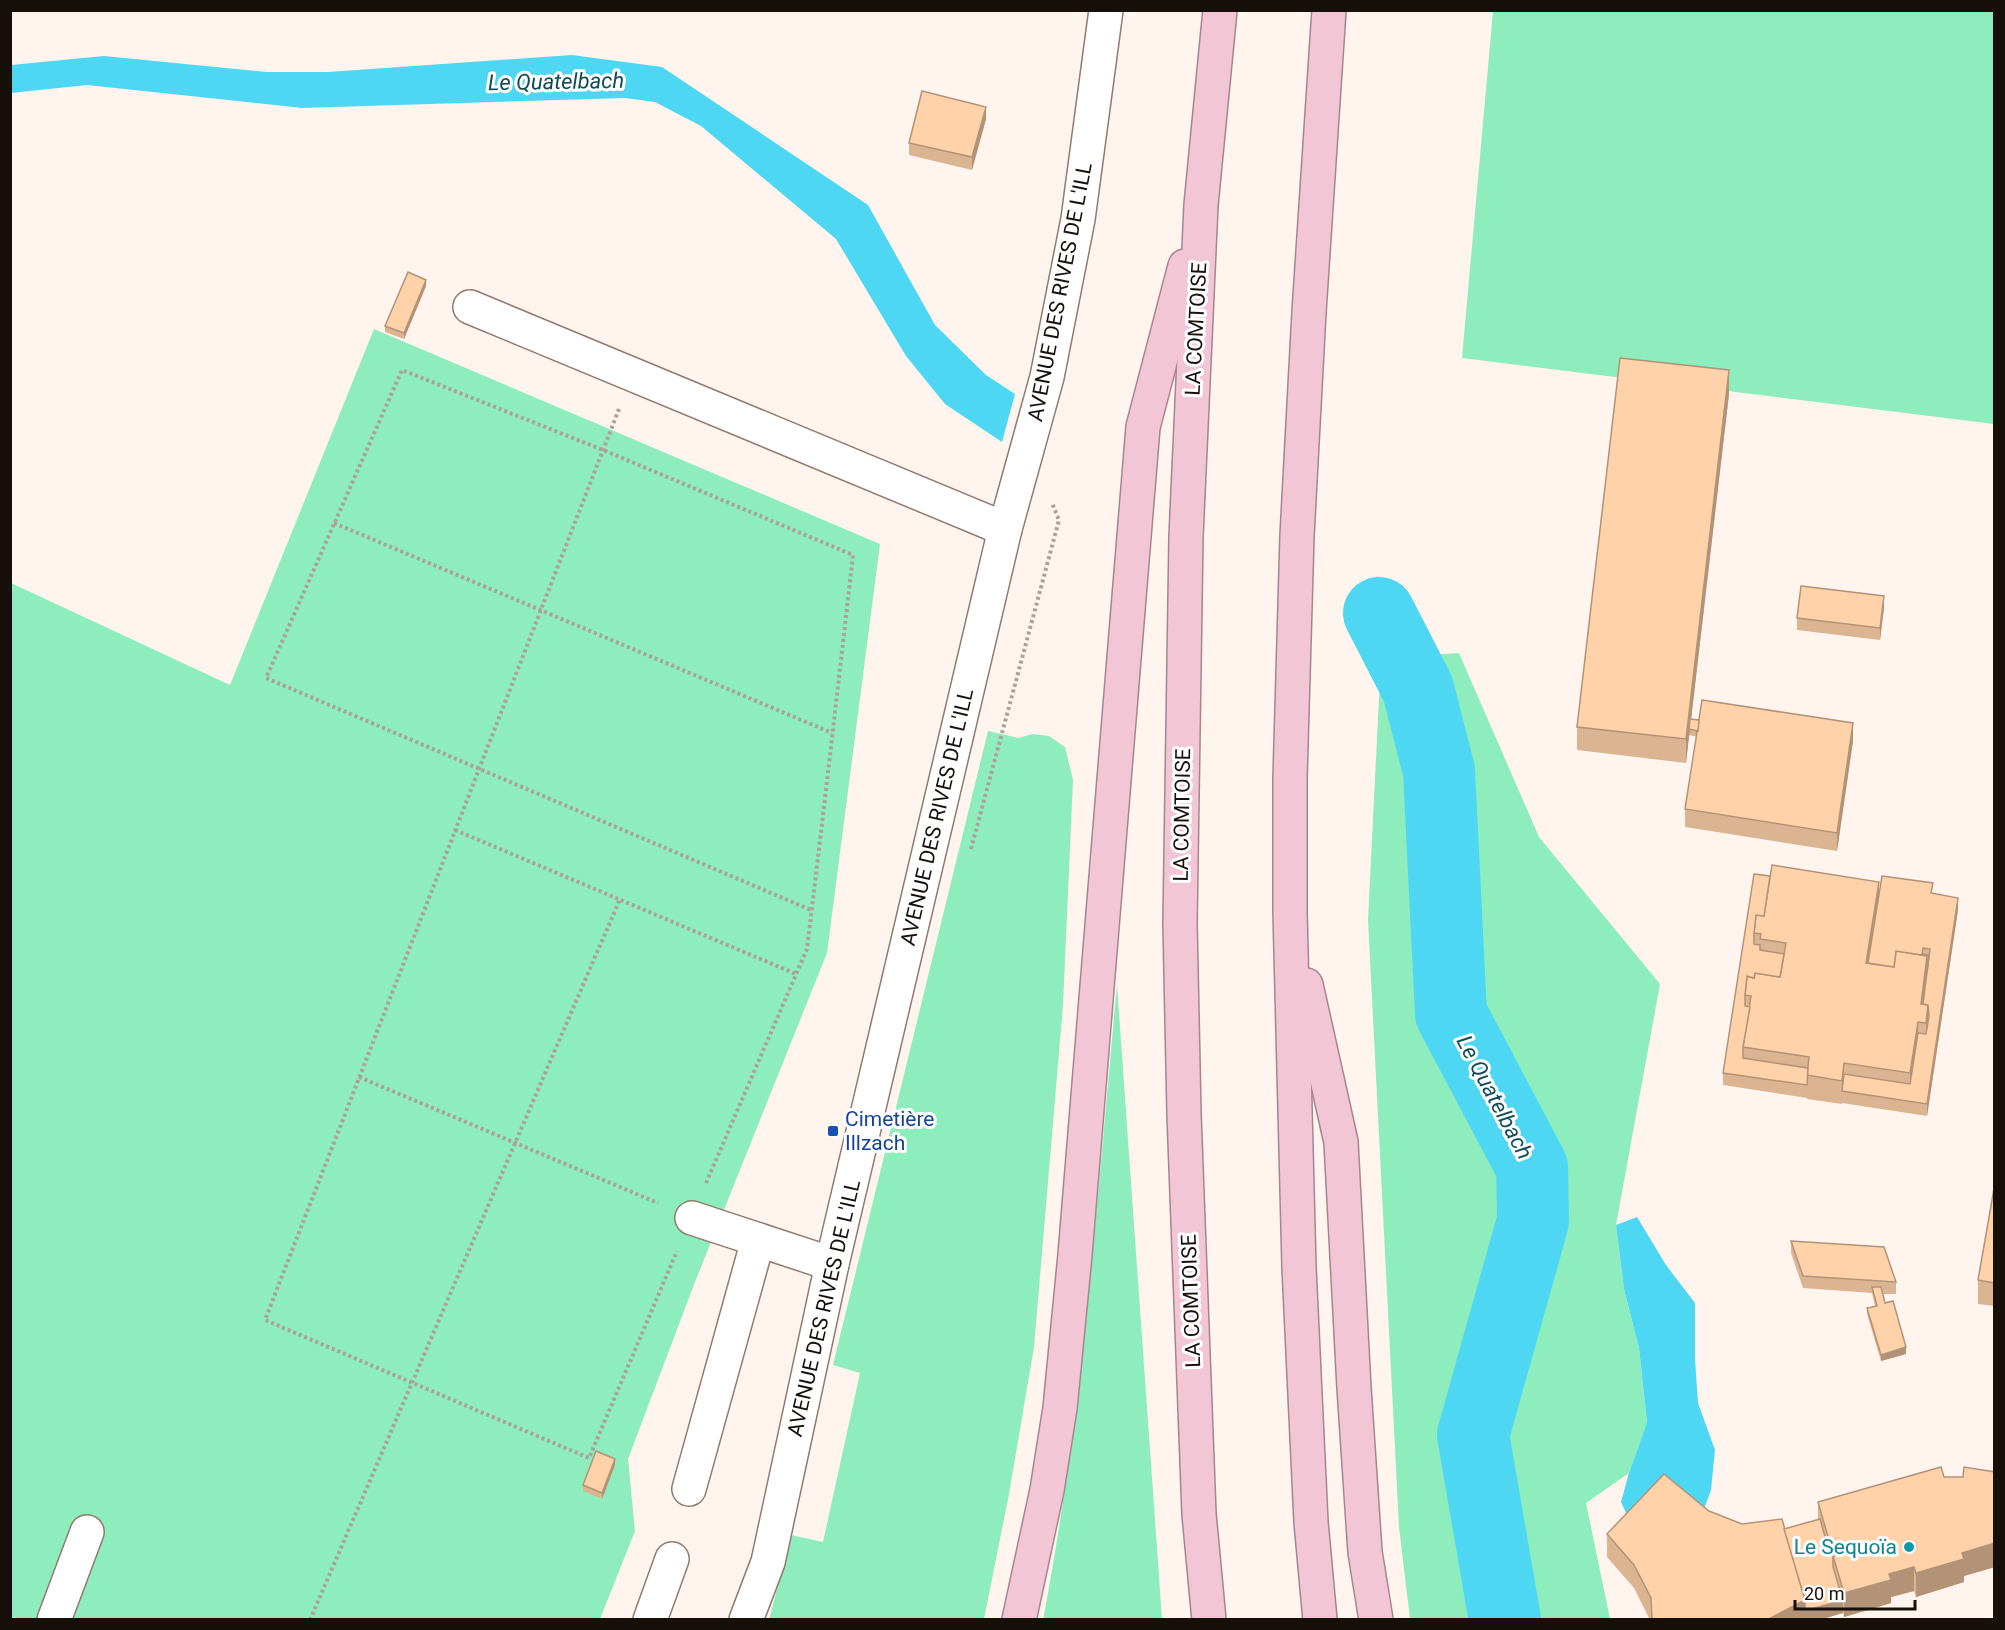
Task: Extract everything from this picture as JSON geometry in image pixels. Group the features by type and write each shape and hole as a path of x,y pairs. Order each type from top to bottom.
{"highway":[{"name":"LA COMTOISE","path":"1209,1620 1199,1514 1184,1114 1180,923 1186,537 1201,205 1220,10"},
{"path":"1320,1620 1311,1522 1299,1267 1290,912 1290,779 1297,536 1329,10"},
{"path":"1019,1620 1047,1490 1060,1408 1075,1255 1143,427 1201,205"},
{"path":"1290,912 1341,1142 1364,1540 1376,1620"}],"street":[{"name":"AVENUE DES RIVES DE L'ILL","path":"746,1620 768,1562 832,1264 1005,529 1047,376 1078,219 1106,10"},
{"path":"470,307 1005,529"},
{"path":"692,1218 832,1264"},
{"path":"689,1489 758,1240"},
{"path":"54,1620 87,1532"},
{"path":"650,1620 672,1559"}],"path":[{"path":"633,374 603,450 479,768 265,1320 589,1458 807,949 853,555 603,450 402,370 266,678 479,768 811,910"},
{"path":"334,523 832,733"},
{"path":"455,830 796,974"},
{"path":"310,1620 620,899"},
{"path":"359,1077 692,1218"}],"green space":[{"path":"1493,11 1994,11 1994,424 1462,358"},
{"path":"374,329 880,544 827,953 695,1282 628,1459 635,1531 600,1619 11,1620 11,583 230,685"},
{"path":"1459,653 1539,837 1660,984 1616,1225 1624,1289 1639,1348 1647,1424 1629,1473 1586,1503 1610,1619 1410,1619 1399,1527 1368,920 1381,658"},
{"path":"988,731 1019,738 1032,734 1049,736 1065,747 1073,780 1063,1005 1034,1347 1009,1494 984,1619 769,1620 791,1535 823,1542 860,1373 833,1365"},
{"path":"1117,985 1162,1619 1043,1620 1069,1462 1079,1383"}],"water":[{"path":"572,55 662,67 868,205 935,325 986,375 1015,394 1002,442 945,404 906,356 836,239 701,126 655,102 625,98 302,108 87,85 11,93 11,65 104,56 267,72 328,72"},
{"path":"1637,1217 1666,1265 1695,1303 1698,1403 1715,1450 1711,1490 1698,1526 1634,1530 1621,1502 1647,1423 1639,1348 1624,1289 1616,1225"}],"building":[{"path":"922,91 986,107 972,157 909,143"},
{"path":"408,272 426,280 404,333 385,326"},
{"path":"1620,358 1729,370 1686,739 1577,727"},
{"path":"1801,586 1884,596 1880,628 1797,618"},
{"path":"1702,700 1853,723 1837,833 1685,809"},
{"path":"1690,719 1699,720 1698,731 1689,729"},
{"path":"1772,865 1879,882 1866,963 1894,967 1896,951 1927,956 1921,1004 1928,1005 1926,1023 1918,1022 1910,1073 1844,1063 1842,1081 1807,1075 1809,1057 1743,1047 1751,996 1745,995 1747,976 1754,978 1755,973 1780,977 1786,943 1760,939 1761,934 1754,933 1756,915 1764,916"},
{"path":"1754,874 1770,876 1764,916 1756,915 1754,944 1760,945 1760,950 1784,954 1780,977 1755,973 1754,978 1747,976 1745,1006 1750,1007 1743,1058 1808,1068 1807,1085 1723,1073"},
{"path":"1882,876 1933,883 1931,893 1958,898 1927,1104 1842,1091 1844,1074 1910,1084 1918,1033 1926,1034 1928,1005 1923,1004 1930,949 1923,948 1922,955 1896,951 1894,967 1868,963"},
{"path":"1923,954 1929,955 1927,973 1927,956"},
{"path":"1995,1183 1995,1283 1978,1280"},
{"path":"1791,1241 1884,1247 1896,1282 1803,1276"},
{"path":"1872,1287 1881,1287 1885,1303 1893,1301 1906,1347 1881,1355 1867,1308 1877,1306"},
{"path":"596,1451 615,1459 602,1493 583,1485"},
{"name":"Le Sequoïa","path":"1941,1467 1944,1477 1963,1477 1964,1467 1995,1472 1995,1543 1962,1553 1964,1559 1916,1573 1914,1567 1889,1574 1891,1580 1844,1593 1833,1556 1838,1554 1834,1539 1829,1540 1818,1502"},
{"path":"1664,1474 1709,1511 1742,1524 1782,1519 1805,1600 1767,1620 1652,1620 1651,1598 1634,1565 1607,1534"},
{"path":"1820,1519 1829,1551 1834,1550 1836,1555 1833,1556 1833,1567 1843,1600 1805,1611 1805,1600 1784,1529"}],"waterway":[{"name":"Le Quatelbach","path":"1379,613 1418,689 1439,771 1451,1014 1532,1167 1533,1221 1473,1435 1505,1620"}],"place":[{"name":"Cimetière Illzach","path":"833,1131"},
{"name":"Le Sequoïa","path":"1909,1547"}]}
